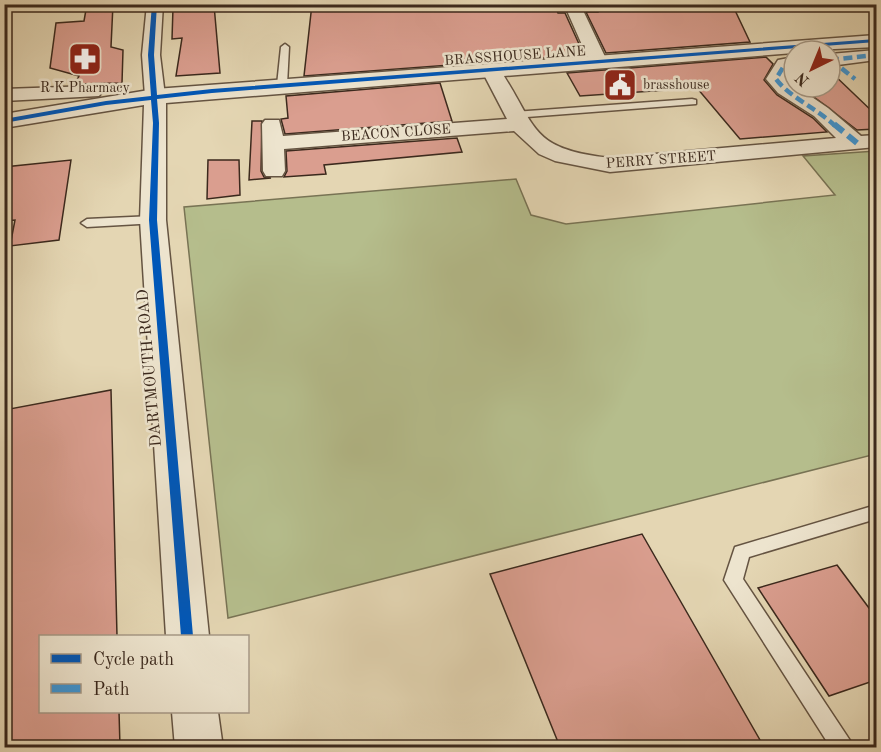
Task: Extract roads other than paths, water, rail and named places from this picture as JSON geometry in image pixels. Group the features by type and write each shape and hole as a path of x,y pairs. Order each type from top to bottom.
{"street":[{"path":"155,4 152,55 155,96"},
{"path":"572,4 599,63"},
{"name":"BRASSHOUSE LANE","path":"4,121 155,96 876,41"},
{"path":"842,59 876,55"},
{"path":"782,69 776,79 782,89"},
{"path":"842,69 855,79"},
{"name":"PERRY STREET","path":"491,71 516,120 529,138 558,156 583,163 610,165 867,142"},
{"path":"4,94 35,99 92,92"},
{"name":"DARTMOUTH ROAD","path":"155,96 153,220 187,635"},
{"path":"799,99 821,112 843,135 867,142"},
{"name":"BEACON CLOSE","path":"274,171 273,133 516,120"},
{"path":"195,713 199,747"}],"lane":[{"path":"282,85 285,47"},
{"path":"516,120 692,102"},
{"path":"87,223 153,220"},
{"path":"844,747 733,580 741,552 876,512"}],"place":[{"name":"R K Pharmacy","path":"85,59"},
{"name":"brasshouse","path":"620,85"}]}
